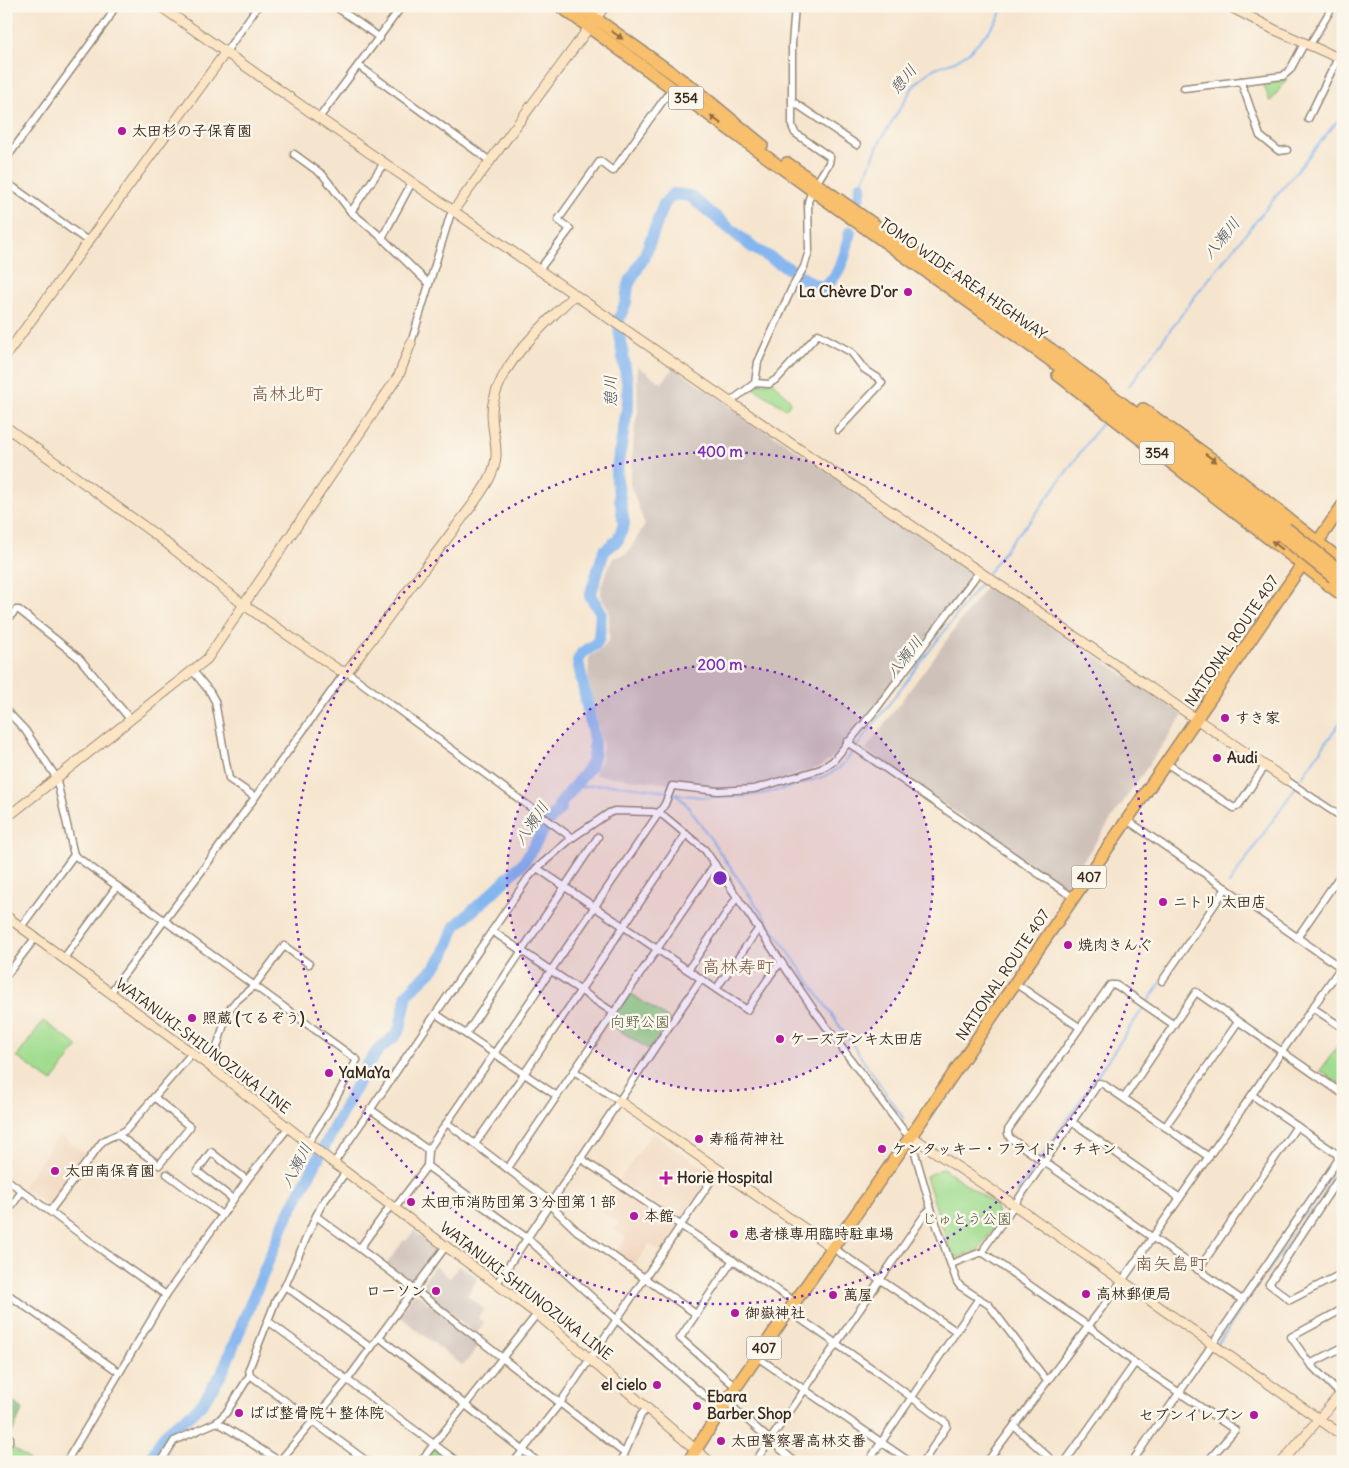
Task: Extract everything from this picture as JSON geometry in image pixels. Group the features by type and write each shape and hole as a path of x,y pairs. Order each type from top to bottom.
{"highway":[{"name":"TOMO WIDE AREA HIGHWAY","path":"560,6 593,24 693,88 814,187 1283,532 1339,570 1343,584"},
{"name":"TOMO WIDE AREA HIGHWAY","path":"578,6 593,24 672,88 1067,361 1283,532"},
{"name":"354","path":"975,307 1028,352 1343,596"},
{"name":"354","path":"998,312 1042,336 1220,465 1318,542 1339,570"},
{"name":"NATIONAL ROUTE 407","path":"688,1462 736,1387 912,1136 1343,505"}],"street":[{"path":"6,159 109,18 115,6"},
{"path":"160,6 225,53 730,402 1343,818"},
{"path":"6,355 258,6"},
{"path":"335,6 380,38"},
{"path":"319,118 402,6"},
{"path":"6,818 207,659 404,367 453,211 593,24 604,6"},
{"path":"755,383 758,362 792,288 804,268 809,251 808,202 814,187 829,163 830,157 795,133 792,126 795,6"},
{"path":"1229,6 1306,45 1340,59 1308,119"},
{"path":"1184,88 1286,74 1332,6"},
{"path":"358,66 490,161"},
{"path":"1241,81 1262,139 1279,151 1287,150"},
{"path":"539,270 570,229 558,220 600,161 612,171 672,88"},
{"path":"792,101 857,145"},
{"path":"294,154 323,174 351,212 382,238 429,284"},
{"path":"351,212 384,163"},
{"path":"6,182 89,242"},
{"path":"382,238 412,182"},
{"path":"110,993 341,678 488,482 496,457 492,406 497,387 504,373 523,348 574,294"},
{"path":"730,402 755,383 769,384 778,378 818,334 850,352 864,369 882,383 838,430"},
{"path":"6,427 156,535 244,605 325,661 339,670 347,672 572,838"},
{"path":"360,1248 427,1166 428,1150 666,801 672,786 718,791 754,789 821,769 833,761 849,744 984,575"},
{"path":"6,621 18,610 62,643 79,658 130,719"},
{"path":"193,671 215,701 230,779 255,797"},
{"path":"6,710 25,730 56,777 74,855 357,1060 309,1144"},
{"path":"849,744 1074,898"},
{"path":"1166,763 1234,808 1238,806 1265,766"},
{"path":"333,1162 528,878 537,868 572,838 609,813 614,811 658,812 706,850 816,1013 904,1131 1015,1206 1343,1436"},
{"path":"987,1462 1122,1282 1342,967 1297,938 1128,820"},
{"path":"475,1144 581,991 686,834"},
{"path":"466,1034 598,837"},
{"path":"21,927 74,855"},
{"path":"508,1168 715,864"},
{"path":"537,868 747,1010 774,970 781,963"},
{"path":"1297,938 1343,871"},
{"path":"64,958 117,886"},
{"path":"1162,981 1226,888"},
{"path":"688,970 738,897"},
{"name":"WATANUKI-SHIUNOZUKA LINE","path":"6,916 192,1053 346,1172 537,1314 591,1358 710,1462"},
{"path":"716,990 759,928"},
{"path":"492,931 614,1013"},
{"path":"6,976 36,938"},
{"path":"210,1067 228,1011 236,1001 254,986 284,946 309,964"},
{"path":"497,1283 701,979"},
{"path":"1015,983 1079,1027"},
{"path":"1174,1025 1113,984 1107,987 1008,1132 1010,1138 1242,1300"},
{"path":"1124,1098 1196,992 1343,1094"},
{"path":"1313,1008 1343,1028"},
{"path":"436,1014 558,1096"},
{"path":"1165,1127 1238,1022"},
{"path":"50,1211 102,1142 126,1130 192,1053"},
{"path":"574,1071 956,1331"},
{"path":"983,1253 985,1247 1099,1084 1103,1084 1209,1157"},
{"path":"1132,1462 1338,1160 1337,1154 1252,1095"},
{"path":"118,1135 158,1165 190,1127 154,1097"},
{"path":"370,1110 428,1150"},
{"path":"1072,1122 1180,1198"},
{"path":"446,1123 546,1198 577,1231 696,1314"},
{"path":"1198,1270 1298,1126"},
{"path":"66,1462 166,1295 247,1180 288,1128"},
{"path":"234,1199 197,1171 211,1152 247,1180"},
{"path":"915,1153 931,1209 957,1282 989,1305 1048,1380"},
{"path":"580,1158 733,1260 836,1344 946,1423 947,1426 923,1462"},
{"path":"427,1166 526,1238 616,1320 770,1440 795,1462"},
{"path":"514,1462 591,1358 719,1170"},
{"path":"346,1172 322,1204 316,1216 285,1286 276,1300 248,1369 250,1375 368,1462"},
{"path":"1268,1284 1343,1172"},
{"path":"168,1174 222,1215"},
{"path":"6,1179 103,1252 166,1295"},
{"path":"6,1214 22,1191"},
{"path":"754,1462 879,1280 926,1213 931,1209"},
{"path":"316,1216 414,1289 624,1453"},
{"path":"217,1422 280,1461 348,1379 446,1246"},
{"path":"951,1264 983,1253"},
{"path":"983,1253 1088,1326 1135,1363 1235,1430 1207,1462"},
{"path":"733,1260 680,1338 736,1387"},
{"path":"1258,1276 1290,1300 1343,1273"},
{"path":"285,1286 371,1348"},
{"path":"6,1293 119,1372"},
{"path":"868,1462 979,1298"},
{"path":"1282,1462 1342,1393 1310,1364 1291,1337 1343,1309"},
{"path":"420,1462 537,1314"},
{"path":"268,1321 458,1462"},
{"path":"379,1337 538,1462"},
{"path":"1310,1364 1343,1347"},
{"path":"757,1357 910,1462"},
{"path":"1065,1462 1135,1363"},
{"path":"164,1461 174,1441 217,1422 226,1414 250,1375"},
{"path":"620,1462 647,1408"},
{"path":"1014,1426 1054,1462"},
{"path":"6,1449 10,1438"}],"shaded area":[{"path":"637,366 662,383 674,367 976,573 875,708 837,754 820,767 766,784 731,788 706,788 595,775 602,757 603,746 588,676 589,657 603,648 609,640 609,609 601,598 601,586 613,558 627,554 645,525 630,484 635,424 638,411"},
{"path":"989,583 1183,715 1065,887 865,750"},
{"name":"Horie Hospital","path":"652,1133 712,1174 681,1221 619,1181"},
{"name":"太田南保育園","path":"59,1134 88,1156 50,1207 23,1187"},
{"name":"Horie Hospital","path":"616,1186 678,1227 661,1252 649,1244 633,1268 615,1255 626,1238 614,1230 619,1223 600,1210"},
{"path":"414,1231 439,1250 413,1285 386,1265 404,1240 406,1241"},
{"path":"459,1265 478,1278 467,1295 484,1309 478,1318 484,1323 476,1334 418,1289 435,1266 450,1278"},
{"path":"415,1293 480,1344 463,1366 398,1315"}],"green space":[{"path":"1287,79 1270,102 1263,82"},
{"path":"772,381 791,401 786,409 751,386"},
{"name":"向野公園","path":"630,993 670,1020 650,1050 610,1024"},
{"path":"43,1021 78,1046 52,1082 17,1057"},
{"path":"1343,1038 1343,1086 1320,1071"},
{"name":"じゅとう公園","path":"943,1168 996,1205 999,1221 978,1250 954,1259 926,1176"},
{"path":"6,1397 23,1409 12,1433 6,1429"},
{"path":"6,1443 27,1458 29,1462 6,1462"},
{"path":"434,1449 453,1462 424,1462"}],"waterway":[{"name":"憩川","path":"861,186 879,143 913,87 935,68 955,61 969,52 989,31 999,17 1002,6"},
{"name":"八瀬川","path":"1129,386 1199,291 1343,114"},
{"name":"憩川","path":"859,197 861,186"},
{"name":"憩川","path":"149,1462 161,1440 171,1428 195,1411 222,1373 284,1223 366,1067 379,1049 395,1036 400,1028 407,994 435,967 444,954 455,926 525,861 548,822 561,808 559,806 591,765 594,739 578,661 582,653 596,644 599,638 601,612 590,596 604,551 618,540 624,524 616,474 628,404 628,386 620,339 619,319 626,302 628,285 645,255 664,204 673,194 690,196 752,247 812,284 823,288 838,270 844,256 850,232"},
{"name":"八瀬川","path":"988,573 1013,539 1032,519 1101,424"},
{"name":"八瀬川","path":"857,746 984,579"},
{"path":"1297,784 1343,718"},
{"name":"八瀬川","path":"672,793 722,798 768,793 828,775 841,766 854,750"},
{"name":"八瀬川","path":"561,808 575,790 594,785 620,785 668,792"},
{"path":"1229,884 1295,788"},
{"path":"677,795 688,806 903,1118"},
{"path":"1147,1003 1161,982"},
{"path":"1016,1194 1144,1007"},
{"path":"1266,1274 1343,1162"},
{"path":"1217,1345 1258,1285"}],"place":[{"name":"太田杉の子保育園","path":"122,131"},
{"name":"La Chèvre D'or","path":"908,292"},
{"name":"すき家","path":"1225,718"},
{"name":"Audi","path":"1217,758"},
{"name":"ニトリ 太田店","path":"1163,902"},
{"name":"焼肉きんぐ","path":"1068,945"},
{"name":"照蔵 (てるぞう)","path":"192,1018"},
{"name":"ケーズデンキ太田店","path":"780,1039"},
{"name":"YaMaYa","path":"329,1073"},
{"name":"寿稲荷神社","path":"699,1139"},
{"name":"ケンタッキー・フライド・チキン","path":"882,1149"},
{"name":"太田南保育園","path":"55,1171"},
{"name":"Horie Hospital","path":"666,1178"},
{"name":"太田市消防団第３分団第１部","path":"411,1202"},
{"name":"本館","path":"634,1216"},
{"name":"患者様専用臨時駐車場","path":"734,1234"},
{"name":"ローソン","path":"436,1291"},
{"name":"高林郵便局","path":"1086,1294"},
{"name":"萬屋","path":"833,1295"},
{"name":"御嶽神社","path":"735,1313"},
{"name":"el cielo","path":"657,1385"},
{"name":"Ebara Barber Shop","path":"697,1406"},
{"name":"ばば整骨院＋整体院","path":"239,1413"},
{"name":"セブンイレブン","path":"1254,1415"},
{"name":"太田警察署高林交番","path":"721,1441"}],"district":[{"name":"高林北町","path":"287,394"},
{"name":"高林寿町","path":"738,967"},
{"name":"南矢島町","path":"1171,1264"}]}
